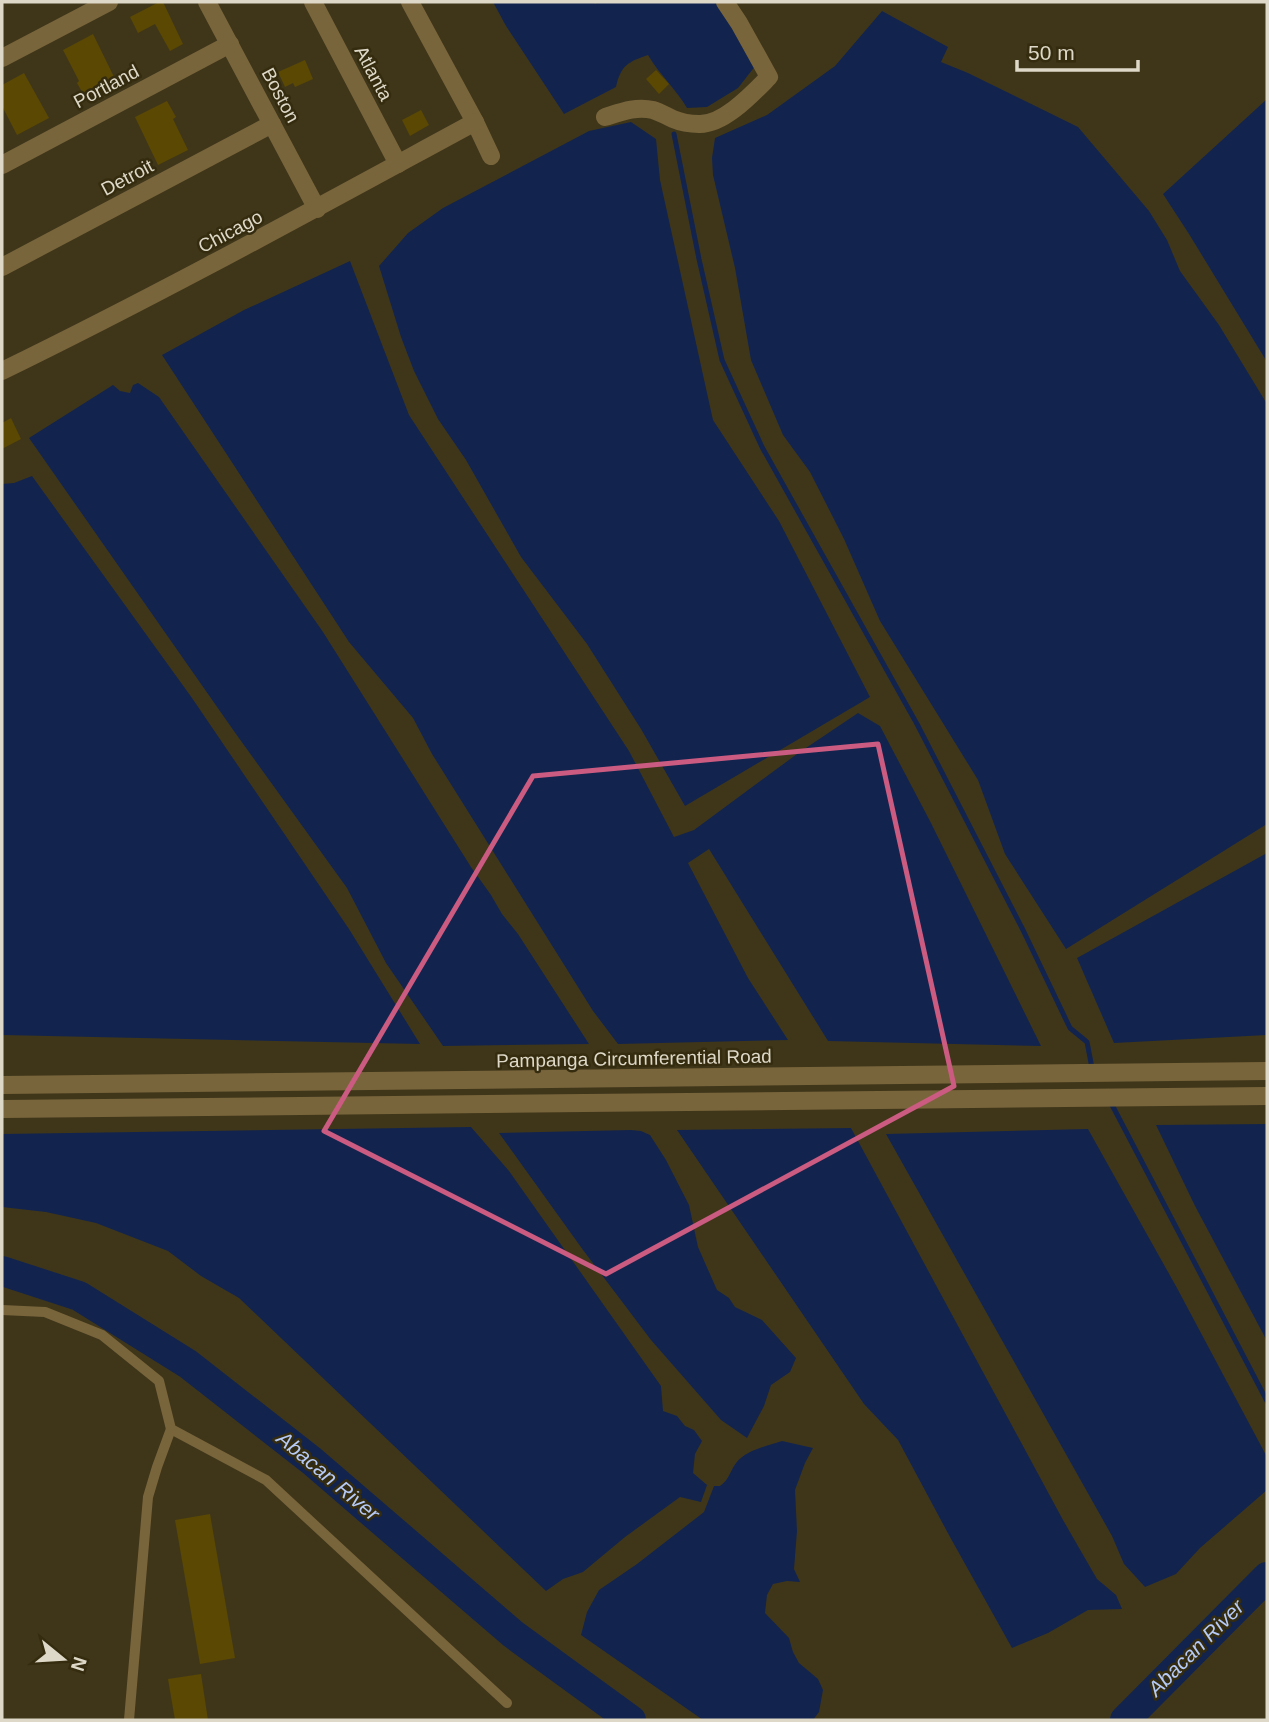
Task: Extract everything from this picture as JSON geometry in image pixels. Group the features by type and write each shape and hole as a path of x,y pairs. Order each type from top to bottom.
{"street":[{"path":"2,58 109,2"},
{"name":"Boston","path":"207,2 317,209"},
{"name":"Atlanta","path":"313,2 398,164"},
{"path":"410,2 491,156"},
{"path":"606,117 631,109 650,109 674,119 701,125 720,118 749,98 769,76 725,2"},
{"name":"Portland","path":"2,164 230,44"},
{"name":"Chicago","path":"2,371 111,318 475,122"},
{"name":"Detroit","path":"2,267 272,124"},
{"name":"Pampanga Circumferential Road","path":"2,1085 1267,1071"},
{"path":"2,1109 1267,1096"}],"lane":[{"path":"2,1310 45,1312 102,1335 159,1381 171,1429 148,1497 129,1720"},
{"path":"171,1429 266,1480 507,1703"}],"highlighted area":[{"path":"878,744 954,1086 606,1274 324,1131 533,776"}],"water":[{"path":"493,2 718,2 756,65 738,88 707,107 687,108 648,55 626,65 616,87 564,114"},
{"path":"882,11 948,47 941,62 1078,127 1149,211 1167,240 1180,271 1219,325 1267,404 1267,824 1066,949 1005,854 978,780 880,621 844,539 810,472 783,435 751,360 735,268 713,175 715,138 767,115 835,66"},
{"path":"1267,99 1267,362 1163,194"},
{"path":"631,122 656,139 660,180 713,420 779,521 870,697 685,806 641,729 587,644 521,557 466,460 438,419 414,371 379,266 408,233 443,208 589,131"},
{"path":"350,261 409,415 629,751 674,837 694,830 858,713 880,726 1041,1046 828,1041 709,849 688,863 748,978 788,1040 618,1044 593,1011 432,754 413,718 349,642 162,355 244,310"},
{"path":"138,383 159,397 323,632 471,867 589,1044 443,1046 386,963 347,888 29,438 113,385 120,391 130,393 133,385"},
{"path":"32,476 192,698 349,929 420,1044 2,1035 2,484 14,483"},
{"path":"1267,853 1267,1035 1114,1043 1077,958"},
{"path":"1267,1124 1267,1341 1195,1206 1156,1125"},
{"path":"471,1127 509,1171 661,1386 663,1411 677,1416 685,1426 694,1430 702,1441 695,1454 693,1473 707,1485 701,1502 680,1497 583,1572 563,1579 546,1591 239,1298 201,1276 168,1251 96,1223 46,1212 2,1207 2,1134"},
{"path":"851,1128 1063,1520 1097,1579 1116,1595 1122,1609 1088,1610 1048,1633 1012,1648 898,1440 864,1404 677,1130"},
{"path":"1088,1129 1267,1457 1267,1490 1200,1548 1176,1574 1145,1587 1124,1564 1112,1536 886,1134"},
{"path":"631,1130 650,1135 666,1160 689,1205 698,1247 717,1290 729,1298 735,1307 762,1320 796,1358 790,1372 771,1385 764,1406 747,1438 721,1420 651,1340 499,1133"},
{"path":"782,1441 813,1448 795,1490 797,1531 794,1569 800,1582 773,1584 767,1595 765,1613 789,1638 799,1663 818,1679 823,1690 819,1712 813,1720 703,1720 581,1635 587,1612 599,1590 704,1512 714,1486 723,1484 740,1459 757,1449"}],"building":[{"path":"163,2 183,44 170,51 155,24 138,33 130,17"},
{"path":"93,34 117,83 86,99 63,50"},
{"path":"305,60 313,79 295,87 293,83 285,87 278,72"},
{"path":"656,70 669,84 659,94 646,79"},
{"path":"24,73 49,118 17,135 2,106 2,85"},
{"path":"167,101 188,150 158,165 135,117"},
{"path":"421,110 429,125 410,136 402,120"},
{"path":"11,418 21,439 2,449 2,423"},
{"path":"210,1514 235,1658 200,1664 175,1520"},
{"path":"201,1674 208,1720 175,1720 168,1679"}],"waterway":[{"path":"674,134 722,360 762,447 917,724 1070,1028 1087,1042 1092,1068"},
{"path":"1110,1101 1267,1401"},
{"name":"Abacan River","path":"2,1271 79,1296 188,1364 312,1461 513,1634 631,1720"},
{"name":"Abacan River","path":"1125,1720 1267,1577"}]}
